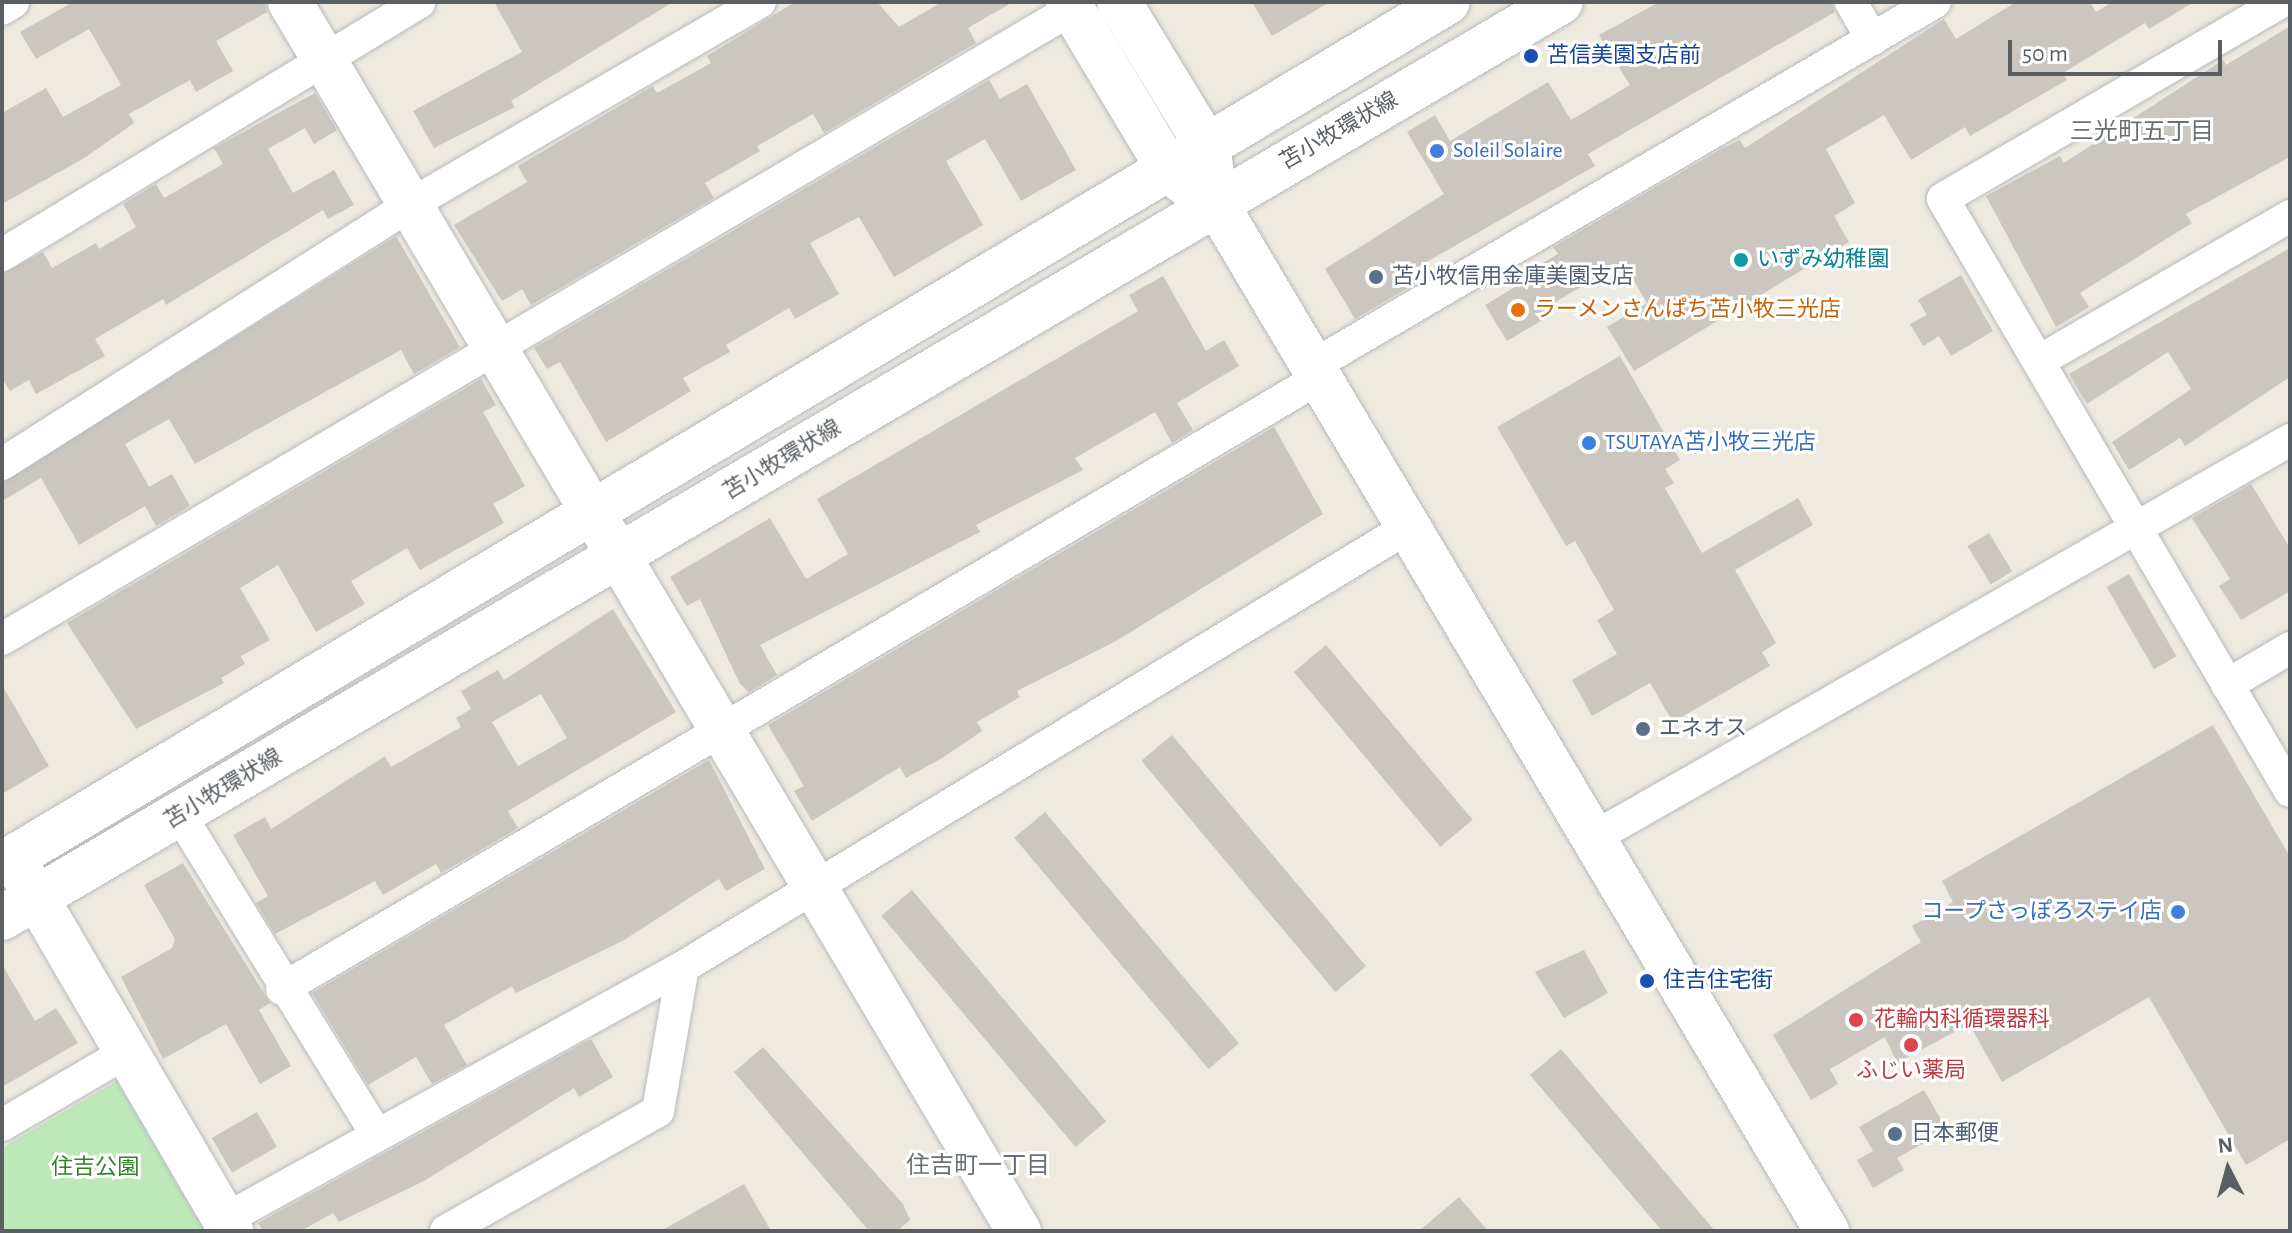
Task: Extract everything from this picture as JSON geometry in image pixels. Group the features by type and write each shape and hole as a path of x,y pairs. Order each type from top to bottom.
{"street":[{"path":"2,9 13,2"},
{"path":"290,2 499,347 590,514 724,727 1019,1231"},
{"path":"2,255 419,2"},
{"path":"2,464 413,203 760,2"},
{"path":"1119,2 1208,148 1217,205 1827,1231"},
{"path":"1410,526 683,967 376,1134 228,1225 127,1052 20,907 6,854 1170,172 1448,2"},
{"name":"苫小牧環状線","path":"20,907 1561,2"},
{"path":"1851,2 1872,39"},
{"path":"282,989 1935,2"},
{"path":"2281,2 1943,199 2039,361 2134,533 2290,791"},
{"path":"2,639 499,347 1070,5 1170,172 1217,205"},
{"path":"2039,361 2290,216"},
{"path":"1593,838 2134,533 2290,440"},
{"path":"2227,685 2290,648"},
{"path":"180,815 282,989 376,1134"},
{"path":"446,1231 658,1111 683,967"},
{"path":"2,1125 127,1052"}],"green space":[{"name":"住吉公園","path":"117,1081 205,1231 2,1231 2,1148"}],"building":[{"path":"73,2 265,2 267,12 216,41 233,71 196,92 190,80 129,114 134,123 86,157 2,204 2,113 46,88 63,117 121,85 89,29 36,59 20,32"},
{"path":"494,2 673,2 511,101 515,107 434,148 413,111 522,52"},
{"path":"795,2 877,2 899,27 942,2 1013,2 968,28 976,43 824,133 813,114 757,146 760,151 705,183 714,198 531,305 522,289 502,301 454,225 527,182 518,166 653,86 657,93 711,63 707,56"},
{"path":"1252,2 1330,2 1272,36"},
{"path":"1659,2 1832,2 1835,12 1588,154 1595,166 1416,268 1423,279 1355,319 1325,269 1444,194 1407,132 1435,115 1450,141 1548,82 1571,120 1630,85 1599,35"},
{"path":"2016,2 2090,2 2096,12 2112,2 2194,2 2149,29 2145,23 2063,73 2067,80 1970,136 1965,127 1911,160 1884,115 1826,149 1855,203 1834,216 1849,242 1634,371 1607,327 1647,303 1623,262 1547,307 1551,315 1507,341 1485,305 1542,271 1538,266 1558,254 1553,247 1721,149 1740,140 1745,148 1944,19 1956,39"},
{"path":"2290,26 2290,157 2186,214 2192,223 2080,293 2089,307 2056,327 1986,196 2060,156 2064,163 2223,60 2226,65"},
{"path":"989,80 1000,99 1027,84 1076,170 1021,201 985,139 946,161 983,225 894,277 859,217 810,243 839,294 795,319 789,308 726,345 730,352 683,378 691,391 606,442 560,362 547,369 534,348"},
{"path":"315,93 337,130 314,144 305,128 268,149 293,193 334,170 354,205 328,219 323,210 166,305 163,299 95,339 105,356 36,394 29,380 10,391 2,378 2,274 43,252 52,268 96,243 99,249 136,227 123,204 156,184 164,198 223,164 214,148"},
{"path":"396,236 460,347 414,374 401,350 195,464 169,419 125,444 149,487 172,474 190,506 156,526 145,506 79,545 41,478 2,501 2,483"},
{"path":"2290,248 2290,377 2185,446 2180,438 2129,470 2112,442 2191,389 2168,352 2087,404 2069,374"},
{"path":"1961,275 1993,331 1951,356 1939,336 1923,346 1910,324 1927,315 1918,300"},
{"path":"1163,276 1206,351 1224,340 1239,366 1177,403 1193,430 1172,443 1155,412 1075,458 1083,470 976,525 980,532 760,645 777,675 749,692 740,684 700,599 687,606 670,577 770,518 806,579 848,554 817,499 1138,311 1129,295"},
{"path":"1620,356 1680,460 1665,469 1674,483 1665,488 1702,553 1798,498 1813,525 1735,570 1776,643 1762,652 1770,666 1673,722 1650,683 1592,716 1572,680 1617,654 1597,620 1614,610 1575,541 1566,546 1497,427"},
{"path":"481,379 496,405 483,412 525,486 493,504 504,523 420,570 407,548 351,581 365,604 316,632 278,565 240,588 270,640 241,656 245,664 221,678 224,683 136,729 67,623"},
{"path":"1274,427 1323,514 1116,641 1017,691 1020,697 977,722 982,731 942,758 906,778 900,767 812,821 794,791 804,786 768,725"},
{"path":"2251,484 2290,548 2290,591 2241,620 2219,586 2230,579 2192,518"},
{"path":"1989,533 2012,572 1991,584 1968,546"},
{"path":"2129,574 2176,656 2154,669 2106,587"},
{"path":"613,609 676,712 508,811 518,828 441,873 436,864 383,895 375,881 275,934 256,903 268,896 233,835 265,817 271,829 385,756 391,767 461,727 456,718 471,709 461,691 498,670 504,680","holes":["541,694 567,738 518,766 492,722"]},
{"path":"1326,645 1473,820 1440,847 1294,672"},
{"path":"2,685 49,766 2,794"},
{"path":"2213,725 2290,857 2290,1139 2246,1165 2149,997 2002,1082 1969,1024 1897,1063 1885,1037 1830,1069 1838,1084 1811,1100 1773,1035 1921,942 1912,926 1953,902 1942,881"},
{"path":"1172,735 1366,966 1335,992 1141,761"},
{"path":"709,760 765,869 726,891 719,879 624,940 516,993 512,986 444,1025 467,1065 432,1084 416,1057 368,1085 312,993"},
{"path":"1045,812 1239,1043 1208,1069 1014,838"},
{"path":"183,863 270,1003 259,1010 291,1066 260,1084 226,1024 163,1059 121,977 172,948 175,939 144,885"},
{"path":"912,890 1106,1121 1075,1147 881,916"},
{"path":"1584,950 1608,993 1564,1018 1535,972"},
{"path":"2,964 35,1021 56,1008 78,1043 2,1087"},
{"path":"591,1039 613,1077 579,1097 574,1088 424,1181 339,1222 333,1213 301,1231 263,1231 258,1223"},
{"path":"763,1047 903,1204 910,1220 897,1231 869,1231 734,1072"},
{"path":"1561,1049 1715,1231 1662,1231 1530,1075"},
{"path":"1924,1090 1947,1130 1897,1158 1904,1170 1873,1188 1857,1160 1873,1151 1859,1127"},
{"path":"257,1112 277,1147 232,1173 212,1138"},
{"path":"744,1184 771,1231 661,1231"},
{"path":"1459,1197 1488,1231 1419,1231"}],"place":[{"name":"苫信美園支店前","path":"1531,56"},
{"name":"Soleil Solaire","path":"1437,151"},
{"name":"いずみ幼稚園","path":"1741,260"},
{"name":"苫小牧信用金庫美園支店","path":"1376,277"},
{"name":"ラーメンさんぱち苫小牧三光店","path":"1518,310"},
{"name":"TSUTAYA苫小牧三光店","path":"1589,443"},
{"name":"エネオス","path":"1643,729"},
{"name":"コープさっぽろステイ店","path":"2178,912"},
{"name":"住吉住宅街","path":"1647,981"},
{"name":"花輪内科循環器科","path":"1856,1020"},
{"name":"ふじい薬局","path":"1911,1045"},
{"name":"日本郵便","path":"1895,1134"}],"district":[{"name":"三光町五丁目","path":"2142,133"},
{"name":"住吉町一丁目","path":"978,1167"}]}
